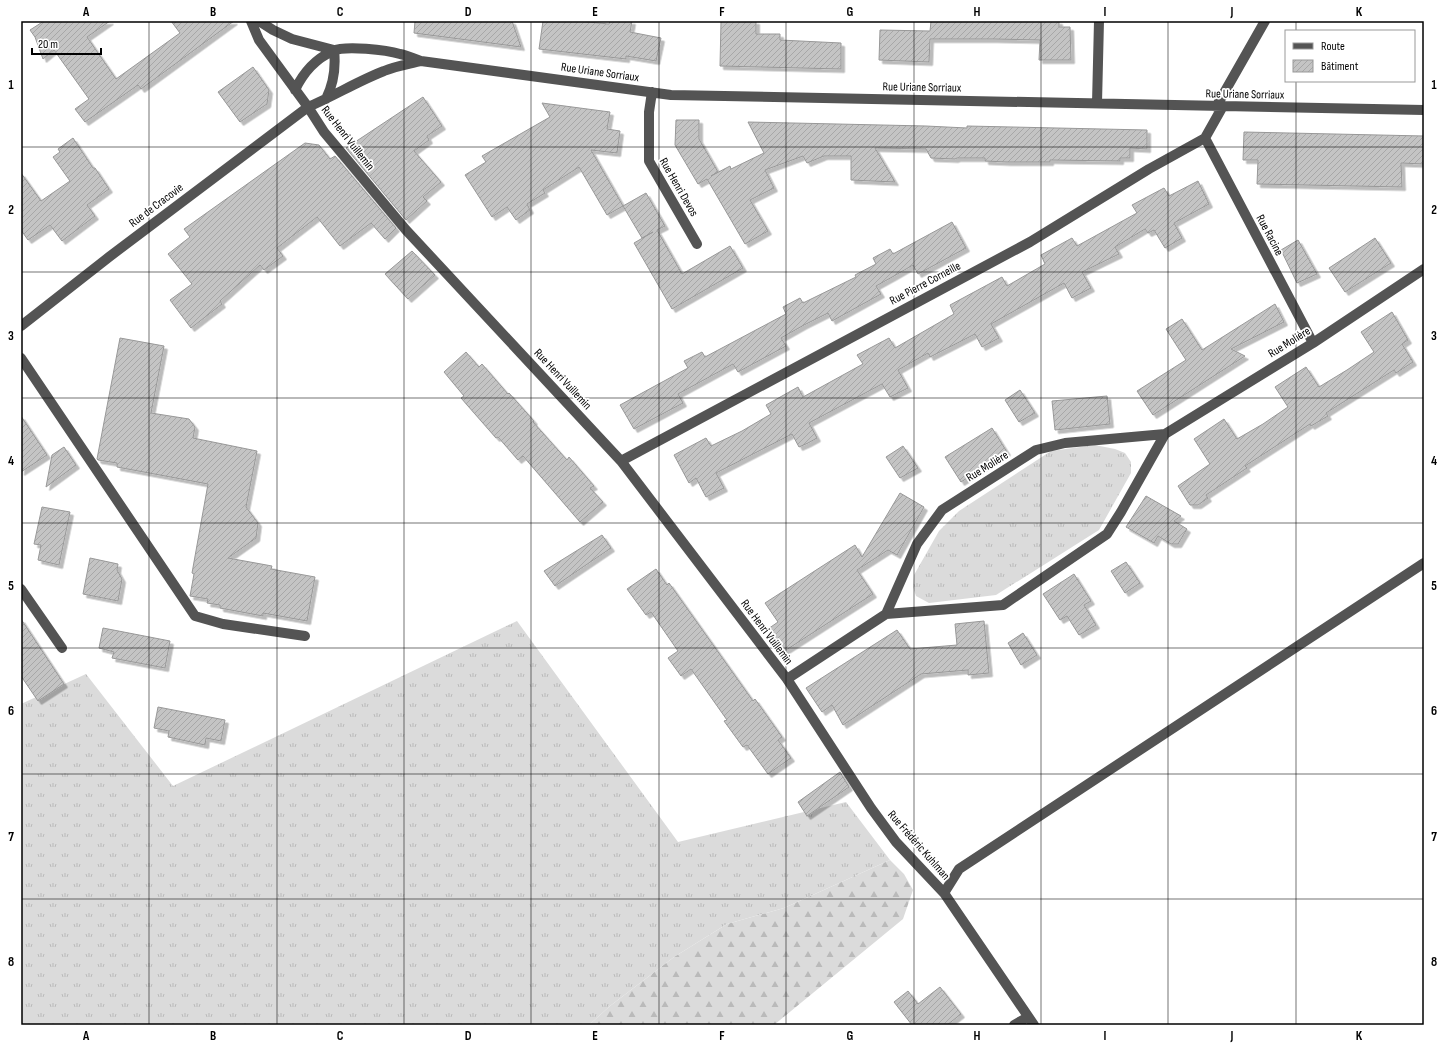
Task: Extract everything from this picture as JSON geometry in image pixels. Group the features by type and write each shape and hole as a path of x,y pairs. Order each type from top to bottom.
{"street":[{"name":"Rue Henri Vuillemin","path":"251,21 259,40 294,90 308,107 324,132 406,230 621,461 787,679"},
{"path":"259,21 292,39 334,50 336,61 332,86 326,99"},
{"path":"1097,103 1099,21"},
{"path":"1205,138 1220,106 1265,21"},
{"name":"Rue Uriane Sorriaux","path":"294,90 301,77 315,61 334,50 368,49 400,54 421,61 679,95 1424,110"},
{"name":"Rue Uriane Sorriaux","path":"308,107 386,70 421,61"},
{"name":"Rue Henri Devos","path":"652,92 649,112 649,161 697,244"},
{"name":"Rue de Cracovie","path":"21,326 109,257 308,107"},
{"name":"Rue Racine","path":"1205,138 1313,343"},
{"name":"Rue Pierre Corneille","path":"621,461 1030,242 1149,169 1205,138"},
{"name":"Rue Molière","path":"886,614 916,544 942,510 1036,450 1065,443 1165,434 1313,343 1424,269"},
{"path":"21,358 195,616 223,624 305,636"},
{"name":"Rue Molière","path":"787,679 886,614 1003,605 1107,534 1165,434"},
{"path":"944,893 959,869 1424,563"},
{"path":"21,589 62,648"},
{"name":"Rue Frédéric Kuhlman","path":"787,679 871,808 896,842 944,893 1031,1021"},
{"path":"1014,1025 1031,1021"}],"green space":[{"path":"1095,445 1115,449 1125,453 1131,462 1131,473 1099,530 996,595 929,603 916,596 913,587 914,575 939,531 959,511 1051,451"},
{"path":"517,621 678,842 846,802 890,860 784,908 727,924 674,957 610,1006 589,1025 21,1025 21,704 86,674 173,786"},
{"path":"890,860 904,874 913,890 903,919 774,1025 589,1025 610,1006 674,957 727,924 784,908"}],"building":[{"path":"44,21 110,21 87,37 116,79 180,33 171,21 234,21 141,89 138,85 85,122 75,109 89,99 54,50 43,59 35,37 30,30"},
{"path":"415,21 512,21 521,47 414,33"},
{"path":"543,21 578,21 609,24 610,21 632,21 630,32 661,38 656,61 626,56 626,59 539,49"},
{"path":"721,21 756,21 756,34 780,34 780,40 841,43 841,69 720,66"},
{"path":"931,21 1059,21 1059,27 1070,27 1071,60 1039,60 1040,40 930,39 929,62 879,60 880,30 930,31"},
{"path":"253,67 269,90 267,104 240,122 218,92"},
{"path":"423,97 442,126 427,136 429,140 414,151 441,182 423,197 427,201 406,220 346,148"},
{"path":"542,103 610,112 607,129 620,131 617,153 591,150 623,206 607,215 579,167 543,190 545,193 527,204 530,210 516,220 507,207 492,217 465,175 486,162 482,156 550,117"},
{"path":"676,120 699,120 699,139 718,172 711,176 730,166 731,169 764,153 748,122 967,128 967,126 1147,130 1147,149 1130,148 1130,158 1120,158 1120,161 1050,160 1050,162 1007,162 985,161 985,158 931,158 926,149 875,148 895,182 851,180 851,156 824,156 807,163 803,156 765,170 774,188 750,200 768,231 745,244 707,179 698,184 675,145"},
{"path":"1244,132 1424,136 1424,164 1401,163 1402,187 1257,184 1258,160 1243,160"},
{"path":"73,138 109,189 87,205 95,216 62,241 50,225 28,240 21,230 21,173 41,201 70,181 53,157 60,152 58,149"},
{"path":"305,143 319,145 330,159 335,156 396,228 385,239 371,223 340,246 317,217 277,248 283,256 264,270 260,265 220,301 222,304 191,328 170,300 192,284 168,254 190,237 184,229"},
{"path":"1198,181 1209,204 1174,223 1182,238 1165,248 1154,230 1148,233 1145,229 1115,247 1119,254 1082,272 1091,288 1072,298 1064,283 991,324 999,338 982,347 975,334 930,357 928,353 898,370 908,388 890,397 882,384 809,423 817,438 808,443 799,447 792,434 716,473 724,488 706,497 696,478 689,483 674,455 706,438 711,446 742,431 771,414 766,405 798,387 803,397 863,364 857,355 889,338 895,348 954,314 950,305 1002,277 1007,286 1045,264 1041,255 1072,238 1077,246 1137,213 1132,205 1164,188 1169,196"},
{"path":"646,193 665,226 657,230 682,274 730,246 743,268 672,309 634,243 653,232 642,238 623,206"},
{"path":"952,222 966,248 918,274 913,265 876,286 881,294 832,321 828,313 804,325 781,338 786,346 738,372 733,364 678,394 683,403 634,429 620,405 688,368 684,361 702,352 705,357 786,314 783,307 800,298 803,303 856,277 855,275 876,264 873,258 890,249 893,254"},
{"path":"1375,238 1391,263 1345,292 1329,268"},
{"path":"1298,240 1317,274 1297,283 1281,250"},
{"path":"412,251 435,275 408,299 385,274"},
{"path":"1275,304 1284,322 1231,349 1245,356 1153,415 1137,391 1186,360 1166,329 1182,319 1202,350"},
{"path":"1392,312 1408,340 1402,344 1413,362 1396,373 1394,370 1326,413 1328,416 1311,426 1310,424 1245,466 1247,468 1206,495 1208,498 1198,505 1190,505 1178,486 1210,464 1194,439 1224,419 1237,439 1263,424 1288,407 1275,387 1306,367 1319,387 1347,370 1374,352 1361,332"},
{"path":"120,338 164,346 151,413 189,419 195,427 193,438 257,451 246,507 258,523 256,538 228,558 272,566 271,569 315,577 307,621 263,613 263,616 220,608 220,605 207,603 208,599 190,596 194,574 192,573 208,484 117,467 117,463 97,459"},
{"path":"466,352 479,367 482,364 567,460 569,457 594,486 590,488 603,502 580,522 523,456 518,460 498,437 496,438 461,398 464,396 444,372"},
{"path":"1020,390 1035,413 1019,422 1005,400"},
{"path":"1107,396 1110,424 1055,430 1052,401"},
{"path":"21,416 47,455 21,472"},
{"path":"992,428 1007,452 961,482 945,457"},
{"path":"903,446 918,468 900,478 886,457"},
{"path":"64,447 76,465 46,487 52,455"},
{"path":"900,493 924,507 897,555 888,550 857,570 873,594 783,652 768,629 778,622 765,603 855,545 862,557"},
{"path":"1146,496 1181,516 1174,521 1187,529 1178,544 1171,544 1158,536 1154,543 1126,527"},
{"path":"42,507 70,512 59,565 38,560 41,545 34,544"},
{"path":"602,535 611,548 555,586 544,571"},
{"path":"90,558 118,564 117,570 122,579 118,601 83,594"},
{"path":"1126,562 1140,583 1125,593 1111,571"},
{"path":"656,569 667,585 669,583 753,701 755,699 782,737 778,740 791,758 768,774 747,745 743,747 724,721 727,720 691,669 681,676 668,658 678,651 651,612 646,615 627,589"},
{"path":"1074,574 1091,601 1084,605 1096,625 1079,635 1067,616 1060,620 1043,594"},
{"path":"21,619 64,684 38,701 21,676"},
{"path":"984,621 989,673 968,675 968,670 921,674 843,725 832,705 822,712 806,688 897,630 910,649 957,645 955,624"},
{"path":"103,628 170,641 165,668 112,658 114,652 99,648"},
{"path":"1023,633 1037,655 1021,665 1008,643"},
{"path":"158,707 225,720 221,741 206,738 205,745 168,737 169,731 154,728"},
{"path":"840,772 849,787 807,816 798,802"},
{"path":"940,987 961,1014 947,1025 912,1025 894,1002 908,991 918,1004"}]}
